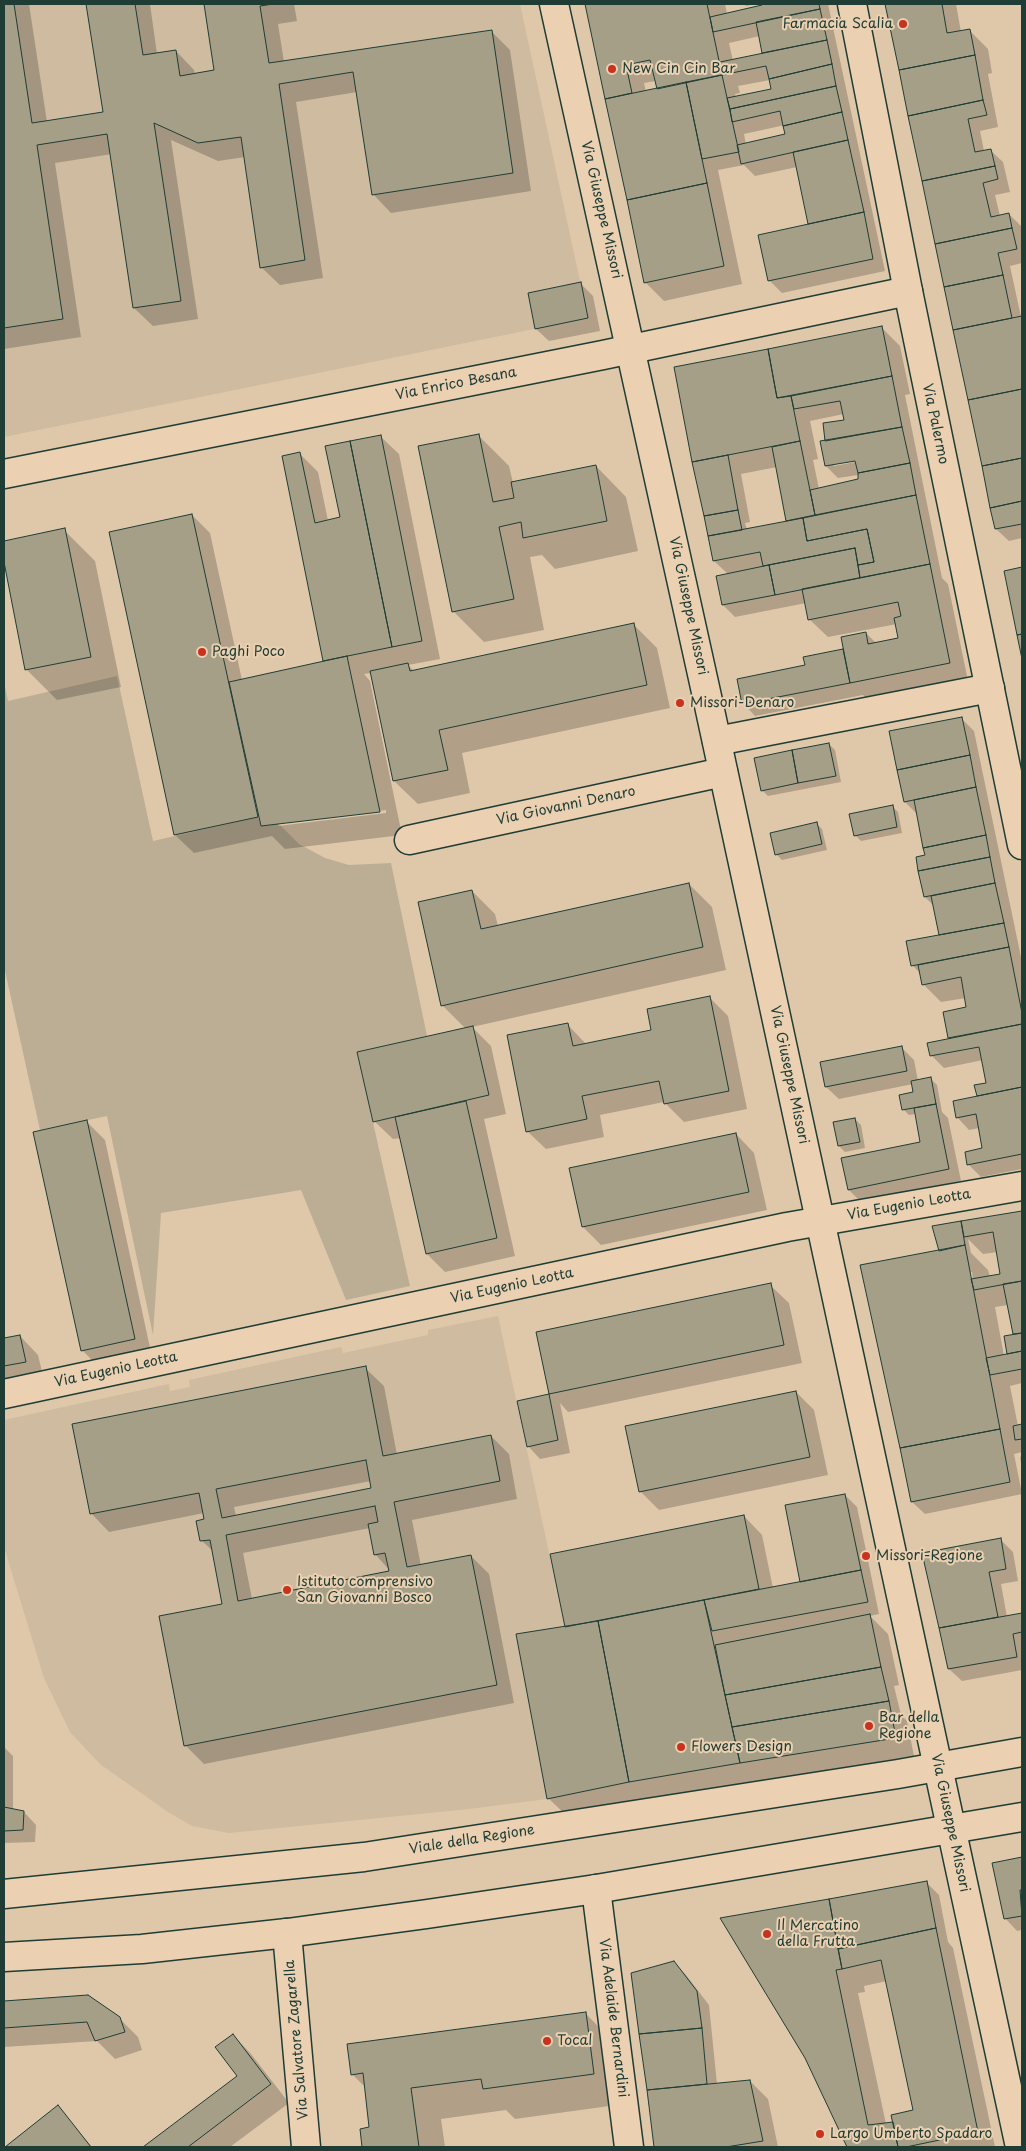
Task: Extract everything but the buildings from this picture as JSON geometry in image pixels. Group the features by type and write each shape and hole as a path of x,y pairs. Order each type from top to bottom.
{"main road":[{"name":"Via Giuseppe Missori","path":"554,4 632,349 724,772 1020,2147"},
{"name":"Via Palermo","path":"852,4 875,113 908,291 1022,844"},
{"name":"Via Enrico Besana","path":"4,474 632,349 908,291"},
{"path":"717,741 990,688"},
{"name":"Via Giovanni Denaro","path":"409,840 724,772"},
{"name":"Via Eugenio Leotta","path":"4,1394 820,1220 1022,1186"},
{"name":"Viale della Regione","path":"4,1894 364,1857 938,1768 1022,1752"},
{"path":"4,1957 142,1949 287,1932 596,1888 1022,1817"},
{"name":"Via Adelaide Bernardini","path":"596,1888 629,2147"},
{"name":"Via Salvatore Zagarella","path":"287,1932 306,2147"}],"shaded area":[{"path":"4,4 520,4 588,318 4,437"},
{"path":"117,676 153,841 258,817 261,826 279,824 299,844 325,858 349,865 391,863 427,1036 357,1052 410,1286 346,1300 301,1190 161,1213 153,1335 107,1116 40,1130 4,966 4,682 8,701"},
{"name":"Istituto comprensivo San Giovanni Bosco","path":"498,1316 565,1627 516,1634 547,1799 469,1809 229,1833 192,1826 168,1812 100,1764 70,1732 44,1678 4,1547 4,1420 169,1384 170,1391 190,1387 189,1380 341,1347 343,1353 428,1335 428,1330"}],"place":[{"name":"Farmacia Scalia","path":"903,24"},
{"name":"New Cin Cin Bar","path":"612,69"},
{"name":"Paghi Poco","path":"202,652"},
{"name":"Missori-Denaro","path":"680,703"},
{"name":"Missori-Regione","path":"866,1556"},
{"name":"Istituto comprensivo San Giovanni Bosco","path":"287,1590"},
{"name":"Bar della Regione","path":"869,1726"},
{"name":"Flowers Design","path":"681,1747"},
{"name":"Il Mercatino della Frutta","path":"767,1934"},
{"name":"Tocal","path":"547,2041"},
{"name":"Largo Umberto Spadaro","path":"820,2134"}]}
